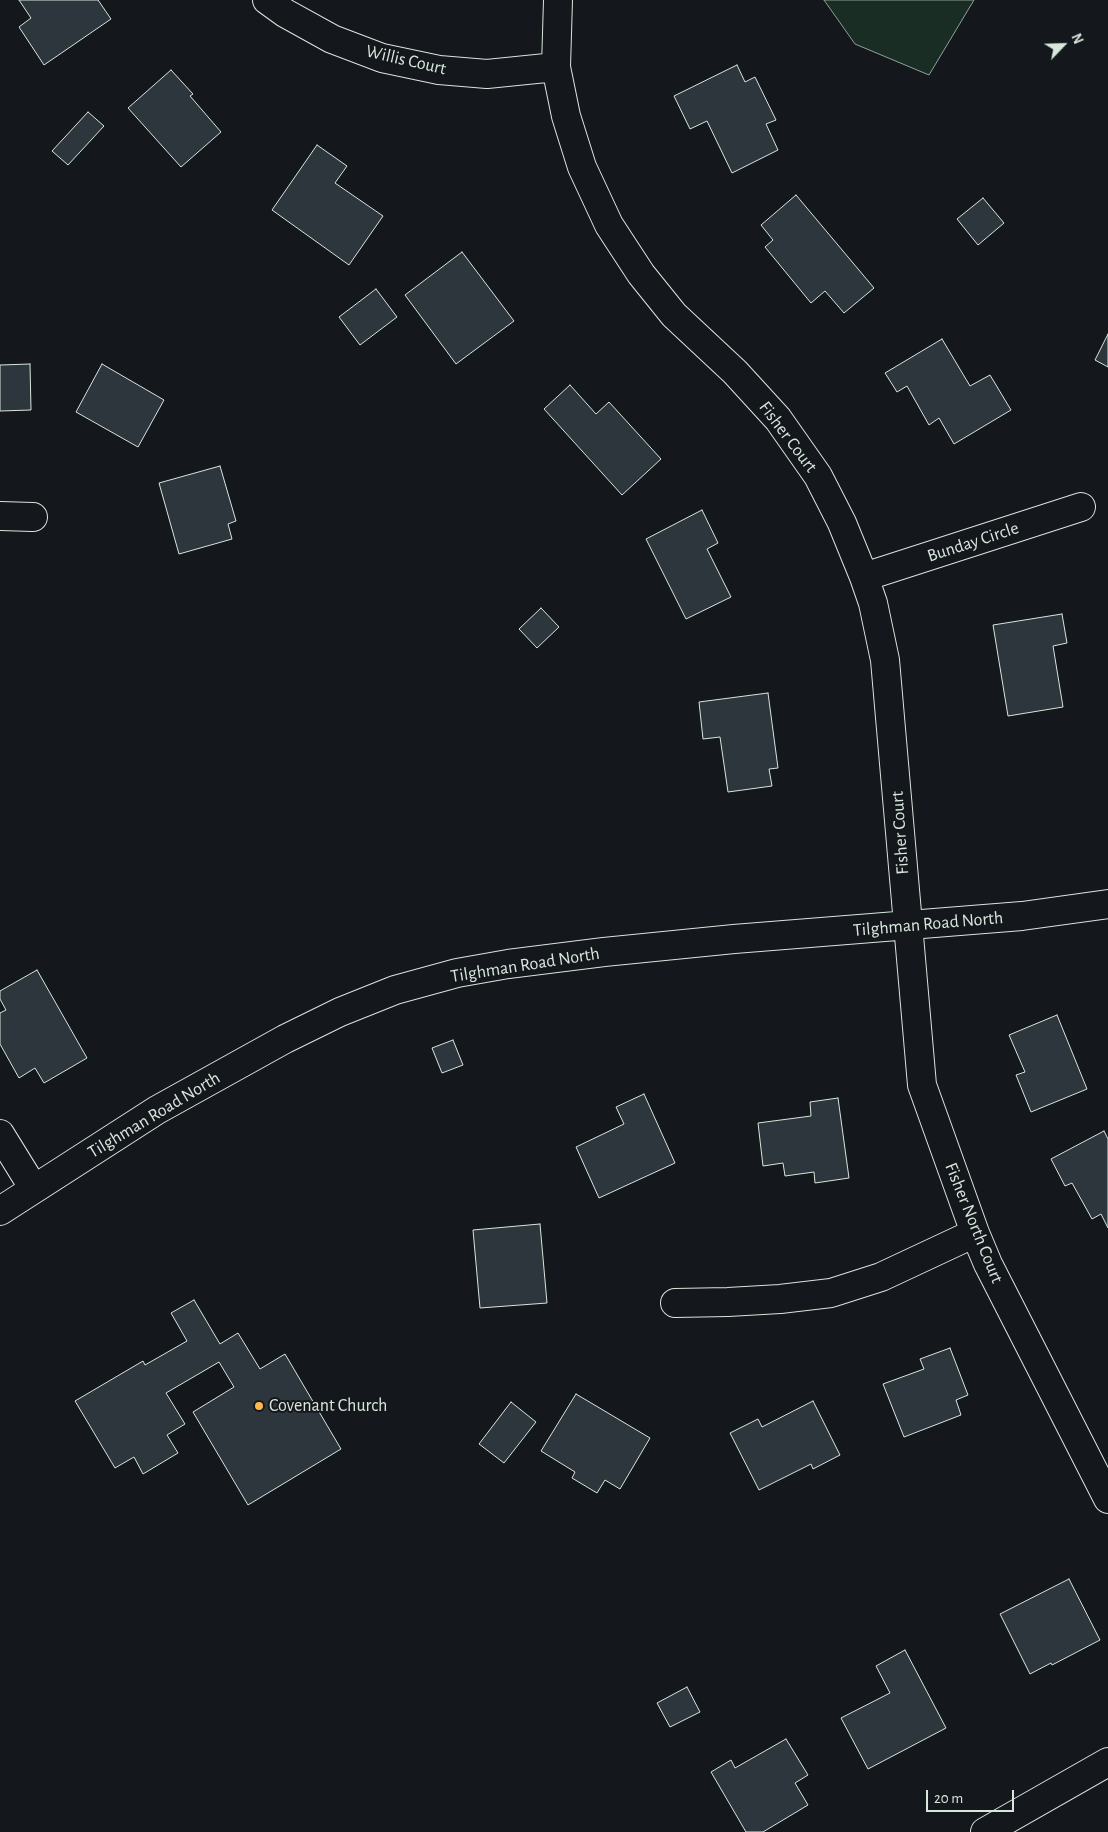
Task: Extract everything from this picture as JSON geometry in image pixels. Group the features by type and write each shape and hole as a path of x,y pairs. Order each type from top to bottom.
{"street":[{"name":"Willis Court","path":"268,0 285,13 332,39 382,58 439,70 487,74 556,67"},
{"name":"Fisher Court","path":"558,0 556,67 566,116 582,167 609,225 641,274 674,315 735,372 778,419 818,476 842,523 864,577 873,603 885,660 908,926"},
{"name":"Bunday Circle","path":"864,577 1081,507"},
{"path":"0,516 33,517"},
{"name":"Tilghman Road North","path":"0,1211 156,1110 284,1039 340,1012 395,990 457,973 508,964 604,952 724,940 1022,916 1108,904"},
{"name":"Fisher North Court","path":"908,926 922,1085 975,1234 992,1273 1108,1500"},
{"path":"0,1134 34,1189"},
{"path":"675,1303 780,1299 831,1293 881,1277 975,1234"},
{"path":"985,1832 1108,1762"}],"green space":[{"path":"824,0 974,0 929,75 855,44"}],"building":[{"path":"19,0 98,0 111,19 44,65 19,27 31,18"},
{"path":"737,65 745,82 755,77 776,120 766,124 778,150 732,173 707,121 690,129 674,96"},
{"path":"171,70 193,94 190,96 221,132 181,167 128,108"},
{"path":"88,112 104,126 68,165 52,151"},
{"path":"317,145 347,166 335,183 383,216 349,265 272,210"},
{"path":"796,195 874,288 844,313 825,291 811,303 765,247 773,240 761,225"},
{"path":"983,198 1004,223 978,245 957,219"},
{"path":"462,252 514,321 456,364 405,295"},
{"path":"376,289 397,317 360,345 339,317"},
{"path":"1108,334 1108,367 1095,360"},
{"path":"942,339 970,386 990,375 1011,410 954,444 939,418 929,425 907,386 897,392 885,373"},
{"path":"30,364 31,410 0,411 0,365"},
{"path":"102,364 164,400 138,447 76,412"},
{"path":"570,385 596,414 609,402 661,459 622,495 544,409"},
{"path":"220,466 236,521 228,524 232,539 179,554 159,483"},
{"path":"702,510 718,543 707,549 731,597 686,619 646,539"},
{"path":"541,608 559,627 537,648 519,629"},
{"path":"1062,614 1067,643 1053,646 1063,707 1008,716 993,625"},
{"path":"768,693 778,768 769,769 772,786 728,792 720,737 703,739 699,702"},
{"path":"37,970 87,1058 44,1083 35,1068 19,1078 0,1044 0,1013 6,1010 0,999 0,991"},
{"path":"1057,1015 1087,1089 1031,1112 1016,1075 1025,1072 1009,1035"},
{"path":"453,1040 463,1065 442,1073 432,1048"},
{"path":"644,1094 675,1163 599,1198 576,1147 624,1124 616,1107"},
{"path":"838,1098 849,1178 815,1183 814,1172 785,1176 783,1163 763,1166 758,1123 811,1116 810,1102"},
{"path":"1104,1131 1108,1139 1108,1228 1101,1214 1092,1219 1072,1183 1065,1186 1051,1159"},
{"path":"540,1224 547,1303 480,1308 473,1230"},
{"name":"Covenant Church","path":"194,1300 220,1344 238,1333 260,1369 285,1354 341,1449 248,1505 193,1412 234,1387 219,1362 166,1393 185,1424 167,1435 178,1453 143,1474 134,1457 115,1468 75,1401 143,1361 145,1365 187,1341 171,1313"},
{"path":"950,1348 968,1395 956,1400 961,1415 904,1437 883,1384 924,1369 920,1359"},
{"path":"576,1394 650,1438 620,1489 605,1480 597,1493 572,1478 575,1472 541,1451"},
{"path":"813,1401 840,1455 813,1469 811,1464 759,1490 730,1433 758,1419 762,1427"},
{"path":"511,1402 536,1422 504,1463 479,1444"},
{"path":"1069,1579 1100,1640 1052,1665 1051,1663 1030,1674 1000,1614"},
{"path":"905,1650 946,1728 868,1769 841,1718 890,1693 876,1666"},
{"path":"687,1687 700,1712 670,1727 657,1703"},
{"path":"786,1739 808,1775 795,1783 808,1805 763,1832 746,1832 711,1772 731,1760 735,1768"}],"place":[{"name":"Covenant Church","path":"259,1406"}]}
